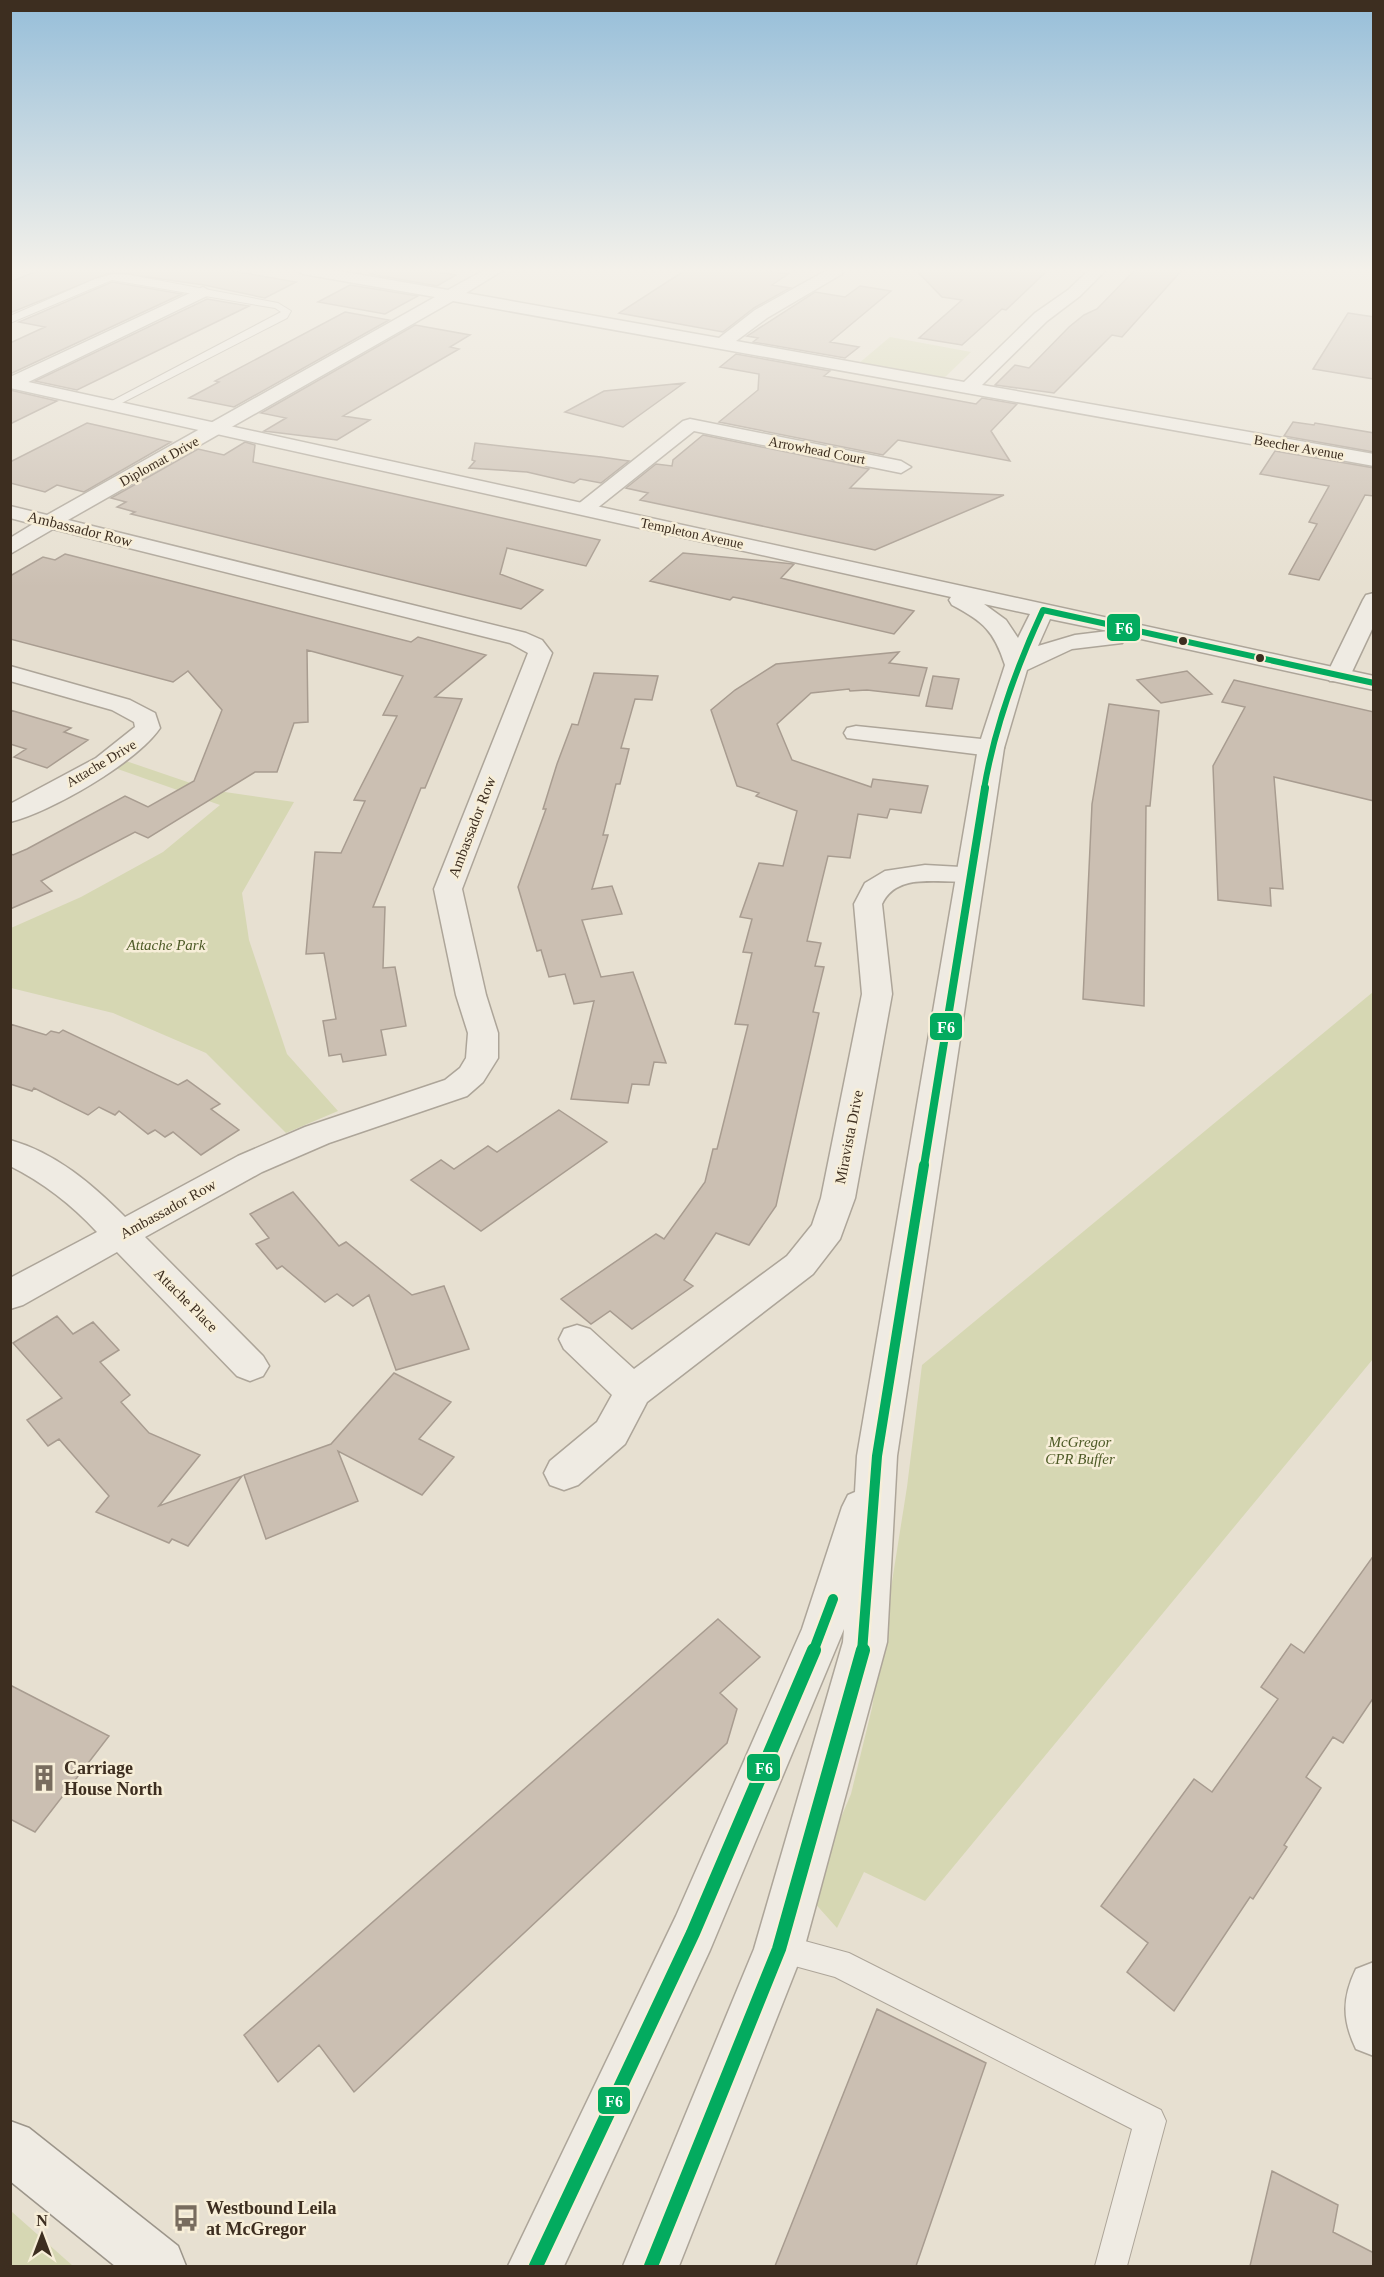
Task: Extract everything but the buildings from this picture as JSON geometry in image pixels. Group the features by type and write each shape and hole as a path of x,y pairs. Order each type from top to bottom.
{"street":[{"path":"11,383 27,375"},
{"name":"Diplomat Drive","path":"10,548 50,522 311,375"},
{"name":"Beecher Avenue","path":"897,375 1374,460"},
{"path":"968,388 981,375"},
{"name":"Templeton Avenue","path":"11,383 1374,683"},
{"name":"Arrowhead Court","path":"584,509 690,425 901,466"},
{"name":"Ambassador Row","path":"10,512 518,638 534,645 540,652 448,889 471,994 483,1033 482,1058 472,1075 456,1088 317,1135 250,1164 10,1295"},
{"path":"933,586 994,620 1008,635 1017,665"},
{"path":"1338,676 1374,600"},
{"path":"651,2266 779,1949 865,1642 877,1456 951,1010 969,874 991,748 1017,665 1042,610"},
{"path":"1017,665 1046,649 1071,640 1100,638 1179,640"},
{"name":"Attache Drive","path":"10,673 121,705 146,718 148,728 140,740 117,756 10,814"},
{"path":"856,733 991,748"},
{"name":"Miravista Drive","path":"564,1473 611,1433 633,1390 800,1265 828,1230 838,1198 877,994 868,904 875,889 895,877 925,873 969,874"},
{"path":"10,1151 53,1173 86,1199 121,1235"},
{"name":"Attache Place","path":"121,1235 250,1366"},
{"path":"577,1339 633,1390"},
{"path":"536,2266 693,1933 824,1629 877,1456"},
{"path":"10,2147 158,2266"}],"lane":[{"path":"112,405 169,375"},
{"path":"779,1949 839,1963 1150,2121 1111,2266"}],"green space":[{"path":"922,375 947,375 943,379"},
{"name":"Attache Park","path":"126,761 211,790 294,802 242,893 249,940 287,1054 338,1111 286,1133 206,1053 113,1013 11,988 11,928 81,897 163,852 220,805 112,767"},
{"name":"McGregor CPR Buffer","path":"1373,992 1373,1359 925,1901 864,1872 837,1928 812,1900 814,1881 851,1794 872,1708 907,1487 922,1365"},
{"path":"11,2211 73,2266 11,2266"}],"transit line":[{"name":"F6","path":"651,2266 779,1949 865,1642 877,1456 991,748 1015,670 1043,610 1374,683"},
{"name":"F6","path":"536,2266 693,1933 823,1629 833,1599"}],"place":[{"name":"Carriage House North","path":"44,1778"},
{"name":"Westbound Leila at McGregor","path":"186,2218"}]}
